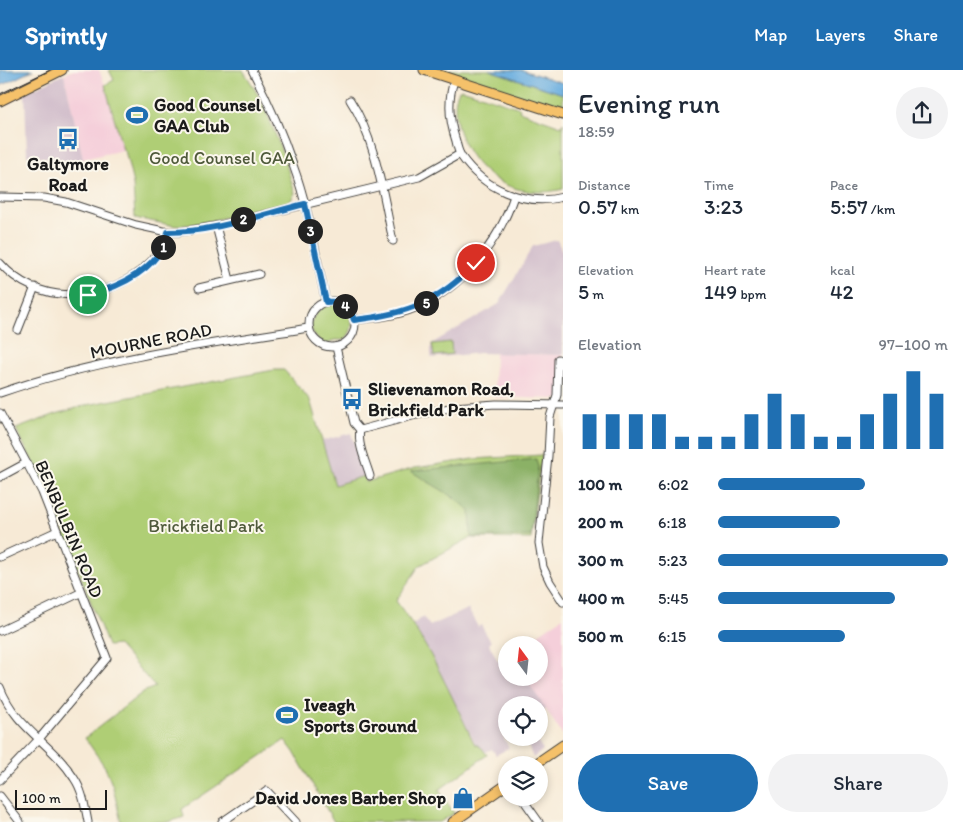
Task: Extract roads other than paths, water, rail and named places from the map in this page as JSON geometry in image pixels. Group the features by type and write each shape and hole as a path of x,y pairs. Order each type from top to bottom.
{"main road":[{"path":"0,101 62,70"},
{"path":"424,70 563,116"},
{"path":"547,756 563,745"},
{"path":"452,822 498,790"}],"street":[{"path":"252,70 278,125 294,166 305,204 326,302"},
{"path":"454,80 449,97 452,130 460,154 475,171 495,187 514,196 535,199 563,197"},
{"path":"350,100 363,122 381,187 393,241"},
{"path":"0,197 44,198 66,202 132,223 168,232 189,231 420,177 460,154"},
{"path":"354,320 396,314 414,308 442,293 466,274 486,250 503,222 514,196"},
{"path":"216,226 230,280"},
{"path":"0,263 15,277 46,292 72,296 88,295 117,286 135,275 156,256 165,242 168,232"},
{"path":"199,288 259,274"},
{"path":"18,330 35,288"},
{"path":"326,302 337,302 346,307 350,310 354,320 352,335 346,343 336,347 326,347 316,342 310,333 309,318 314,310 326,302"},
{"name":"MOURNE ROAD","path":"0,392 101,365 309,328"},
{"path":"336,347 354,424 360,430"},
{"path":"558,359 557,395 550,417 539,543 543,567 563,602"},
{"path":"360,430 454,407 496,404 563,404"},
{"name":"BENBULBIN ROAD","path":"0,413 42,492 80,594 107,658 39,739"},
{"path":"360,430 361,446 370,476"},
{"path":"0,477 26,463"},
{"path":"0,557 57,531"},
{"path":"0,631 80,594"},
{"path":"0,686 2,697 19,719 60,758 75,779 82,796 88,822"},
{"path":"0,780 39,739"},
{"path":"222,822 267,791 296,822"},
{"path":"0,796 20,822"},
{"path":"528,806 539,822"}],"water":[{"path":"0,70 33,70 0,86"},
{"path":"489,70 522,70 563,83 563,94"}],"tram line":[{"path":"0,94 50,70"}],"place":[{"name":"Good Counsel GAA Club","path":"137,115"},
{"name":"Galtymore Road","path":"68,139"},
{"name":"Slievenamon Road, Brickfield Park","path":"352,399"},
{"name":"Iveagh Sports Ground","path":"287,715"},
{"name":"David Jones Barber Shop","path":"463,798"}],"park label":[{"name":"Good Counsel GAA","path":"222,158"},
{"name":"Brickfield Park","path":"206,526"}]}
